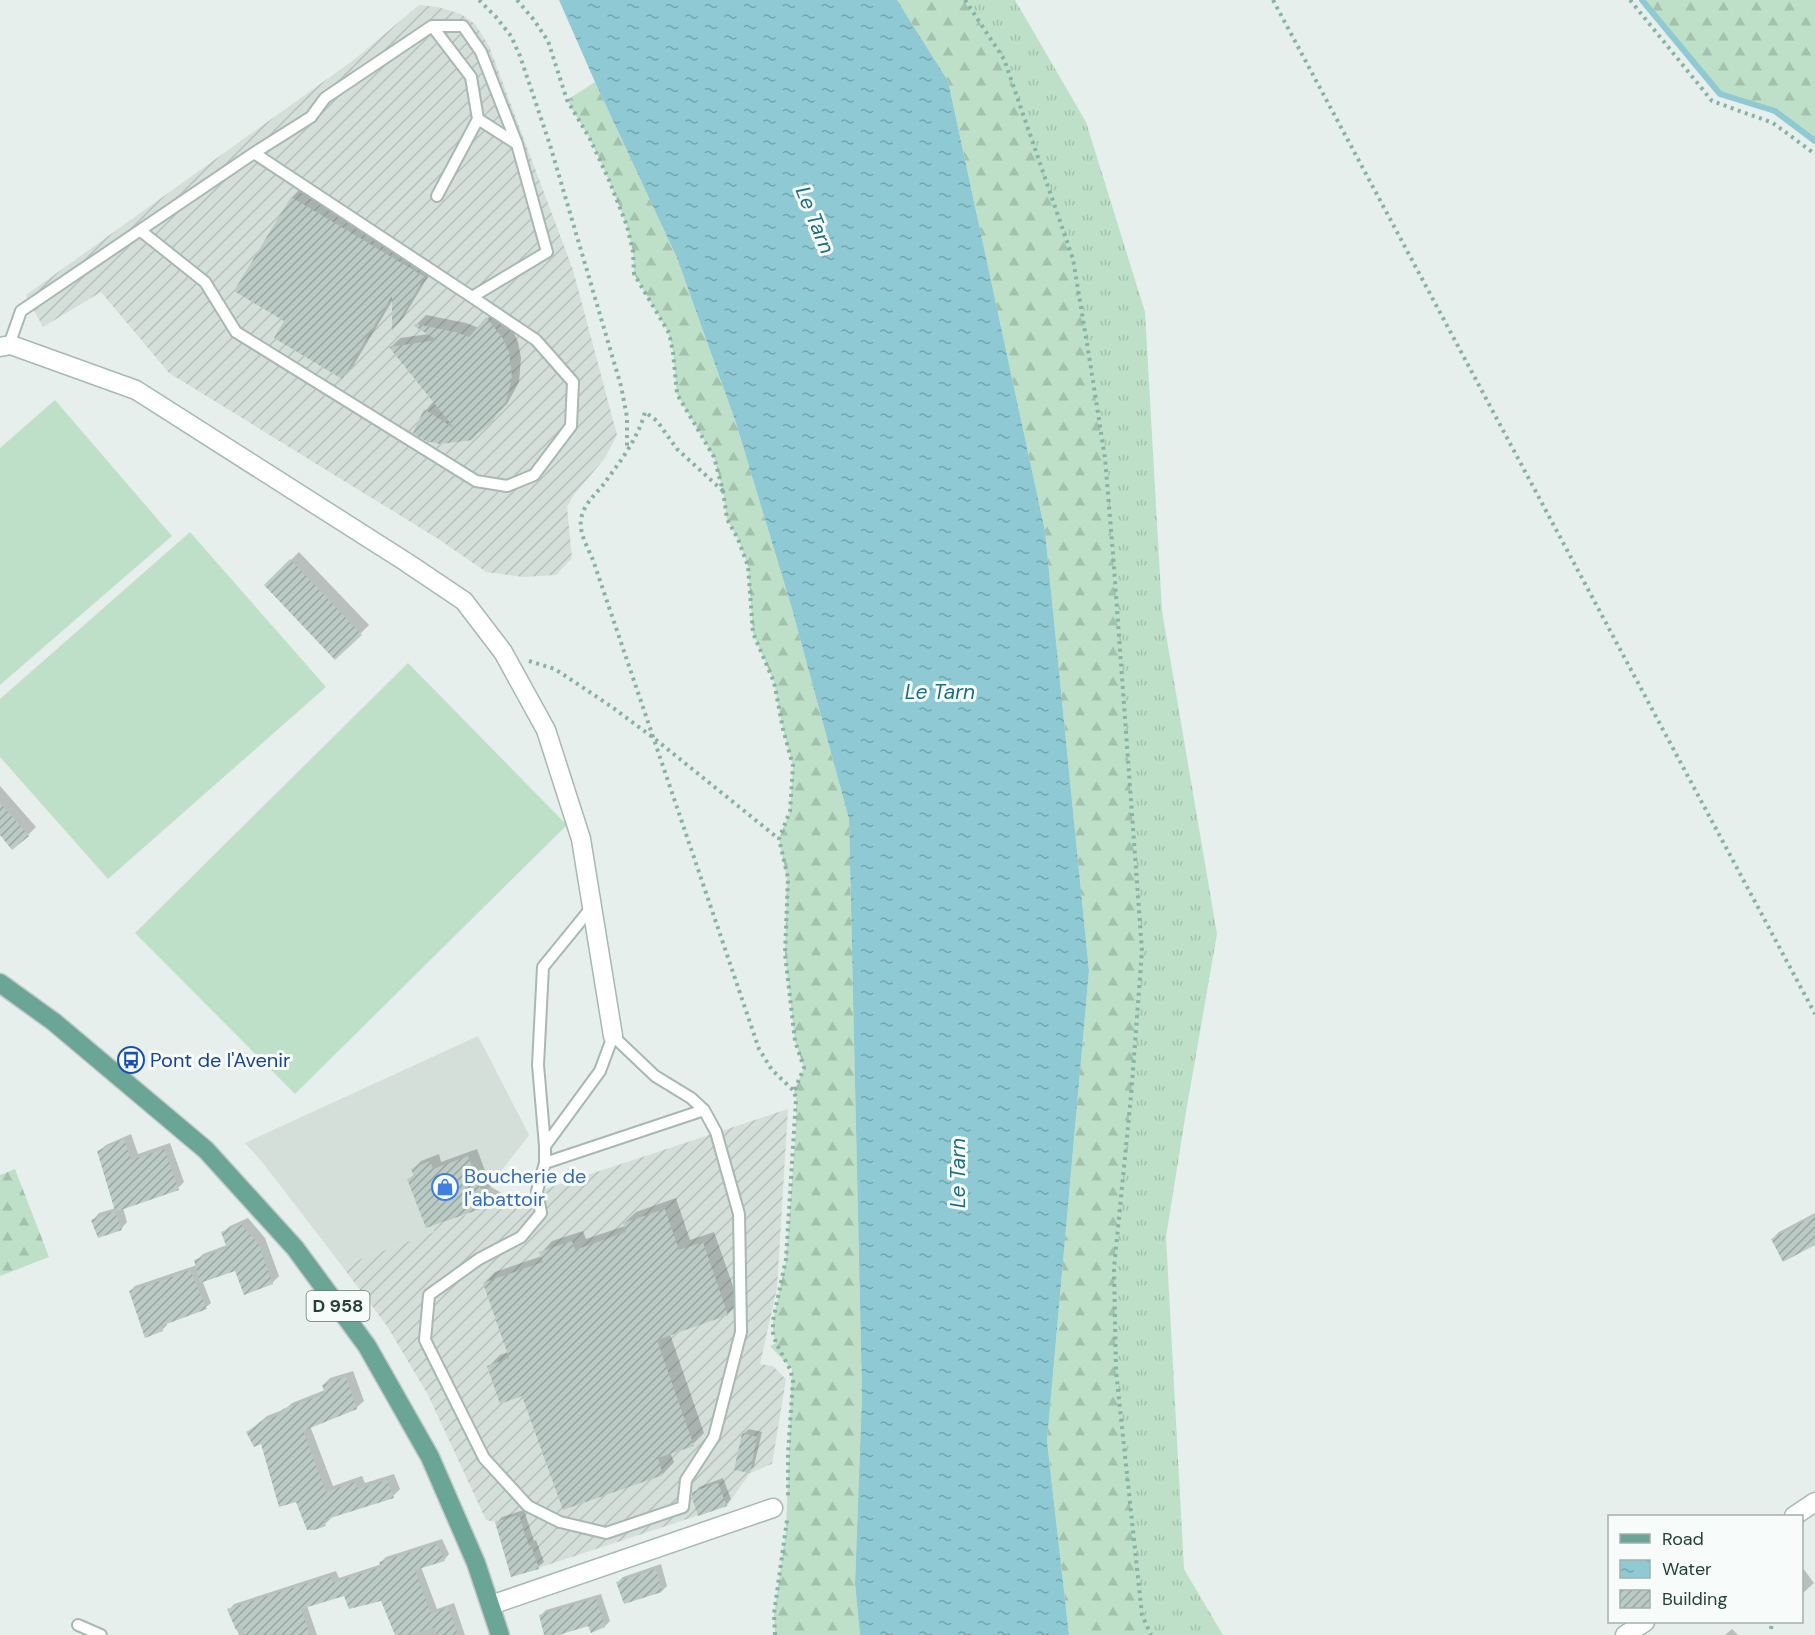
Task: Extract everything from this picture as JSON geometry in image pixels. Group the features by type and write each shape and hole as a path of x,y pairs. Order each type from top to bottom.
{"main road":[{"name":"D 958","path":"0,983 54,1022 206,1150 295,1248 367,1346 430,1456 476,1563 500,1635"},
{"name":"D 958","path":"0,998 29,1005"}],"street":[{"path":"4,346 136,390 464,601 503,652 546,730 581,839 613,1036"},
{"path":"1796,1515 1815,1502"},
{"path":"491,1605 783,1506"},
{"path":"1625,1635 1643,1623"}],"lane":[{"path":"432,26 471,77 478,119 437,196"},
{"path":"4,346 21,311 311,117 325,98 432,26 463,26 481,52 517,144 547,252 472,297"},
{"path":"478,119 517,144"},
{"path":"141,231 205,282 236,333 476,481 507,486 534,475 571,426 573,382 536,340 254,153"},
{"path":"545,1146 600,1071 613,1036 655,1076 691,1098 704,1110 716,1132 739,1214 741,1332 714,1437 686,1480 683,1508 606,1533 560,1522 528,1506 484,1458 425,1340 429,1295 479,1259 521,1237 542,1214 537,1191 545,1163 538,1065 543,967 592,906"},
{"path":"545,1163 704,1110"},
{"path":"78,1625 101,1635"}],"path":[{"path":"479,0 511,36 550,145 621,386 627,417 627,450"},
{"path":"517,0 548,41 567,100 590,139 609,180 627,226 633,252 634,274 669,333 677,394 714,457 723,491 727,519 738,539 748,566 753,633 774,682 793,766 790,812 779,839 788,878 785,954 795,1041 804,1068 794,1090"},
{"path":"965,0 1004,59 1073,259 1105,458 1142,951 1131,1096 1114,1268 1116,1371 1142,1615 1151,1635"},
{"path":"1273,0 1815,1014"},
{"path":"1630,0 1712,101 1773,123 1815,154"},
{"path":"723,491 677,449 657,421 645,412 640,428 604,483 591,498 581,521 582,532 759,1049 772,1070 794,1090 796,1099 786,1259 773,1321 776,1343 790,1369 793,1380 783,1506 786,1531 774,1614 775,1635"},
{"path":"503,652 555,669 612,707 779,839"},
{"path":"1771,1629 1772,1623"}],"shaded area":[{"path":"419,5 438,7 461,14 475,24 489,46 573,270 617,435 605,458 573,496 567,507 572,558 556,575 524,577 486,572 440,540 169,373 101,292 43,327 26,295 355,59"},
{"path":"478,1036 529,1135 483,1195 495,1205 432,1226 434,1232 342,1266 245,1143"},
{"path":"788,1109 777,1288 760,1364 773,1366 786,1379 772,1464 750,1473 727,1506 511,1577 496,1522 486,1520 428,1395 387,1326 342,1266 434,1232 432,1226"}],"green space":[{"path":"897,0 965,0 1004,59 1073,259 1105,458 1142,951 1131,1096 1114,1268 1116,1371 1142,1615 1151,1635 1069,1635 1047,1441 1089,971 1045,531 948,81"},
{"path":"965,0 1015,0 1086,122 1145,312 1162,611 1217,934 1166,1237 1184,1569 1223,1635 1151,1635 1142,1615 1116,1371 1114,1268 1131,1096 1142,951 1105,458 1090,362 1004,59"},
{"path":"1642,0 1815,0 1815,141 1775,111 1720,94"},
{"path":"595,82 677,258 736,423 792,609 849,819 862,1394 855,1584 860,1635 775,1635 774,1614 786,1531 792,1369 770,1346 776,1343 773,1321 786,1259 796,1127 794,1091 804,1068 795,1041 785,954 787,878 779,839 790,811 793,766 774,682 753,633 748,566 738,539 727,519 723,491 714,457 677,394 669,333 634,274 633,252 627,226 590,139 567,100"},
{"path":"55,400 172,536 0,685 0,448"},
{"path":"190,532 326,687 108,879 0,757 0,699"},
{"path":"408,663 567,825 295,1094 135,933"},
{"path":"15,1169 49,1257 0,1276 0,1175"}],"water":[{"name":"Le Tarn","path":"559,0 897,0 948,81 1045,531 1089,971 1047,1441 1069,1635 860,1635 855,1584 862,1394 849,819 792,609 736,423 677,258"}],"building":[{"path":"291,197 425,277 392,331 392,296 342,379 274,338 284,321 234,291"},
{"path":"486,317 502,337 509,352 512,378 506,401 492,422 469,438 473,440 440,444 426,441 413,433 424,409 455,429 389,347 437,340 414,326 415,324 456,332 469,337"},
{"path":"290,559 362,635 335,660 264,585"},
{"path":"0,803 29,836 12,850 0,835"},
{"path":"124,1139 131,1160 164,1149 179,1190 115,1212 122,1230 98,1238 91,1220 115,1211 97,1151"},
{"name":"Boucherie de l'abattoir","path":"468,1156 483,1195 498,1203 426,1228 407,1179 414,1176 411,1169 430,1161 433,1169"},
{"path":"665,1209 679,1250 703,1242 728,1315 657,1340 694,1446 658,1458 663,1475 563,1510 522,1396 500,1404 487,1366 509,1358 483,1283 543,1262 539,1252 572,1241 575,1250 626,1232 623,1223"},
{"path":"1815,1215 1815,1245 1783,1262 1771,1239"},
{"path":"241,1224 259,1245 273,1284 244,1295 235,1271 200,1283 194,1260 227,1248 221,1232"},
{"path":"190,1270 207,1309 161,1326 163,1331 145,1338 129,1291"},
{"path":"346,1377 357,1409 303,1431 326,1492 355,1482 358,1489 387,1480 394,1498 324,1520 326,1526 307,1530 296,1502 279,1507 261,1444 254,1447 246,1432 258,1423 279,1415 283,1409 325,1394 322,1385"},
{"path":"742,1433 757,1437 750,1473 734,1470"},
{"path":"718,1483 727,1506 698,1516 692,1492"},
{"path":"519,1515 539,1569 511,1577 495,1522"},
{"path":"437,1544 445,1561 415,1570 431,1614 448,1607 458,1635 437,1635 434,1628 407,1635 395,1635 381,1601 349,1609 344,1596 301,1609 310,1635 244,1635 243,1628 236,1630 227,1609 330,1576 333,1583 381,1567 379,1562"},
{"path":"656,1569 662,1592 624,1604 616,1582"},
{"path":"596,1598 605,1627 591,1633 588,1626 559,1635 544,1635 539,1615"}],"waterway":[{"path":"1642,0 1720,94 1775,111 1815,141"}],"place":[{"name":"Pont de l'Avenir","path":"131,1060"},
{"name":"Boucherie de l'abattoir","path":"445,1187"}]}
